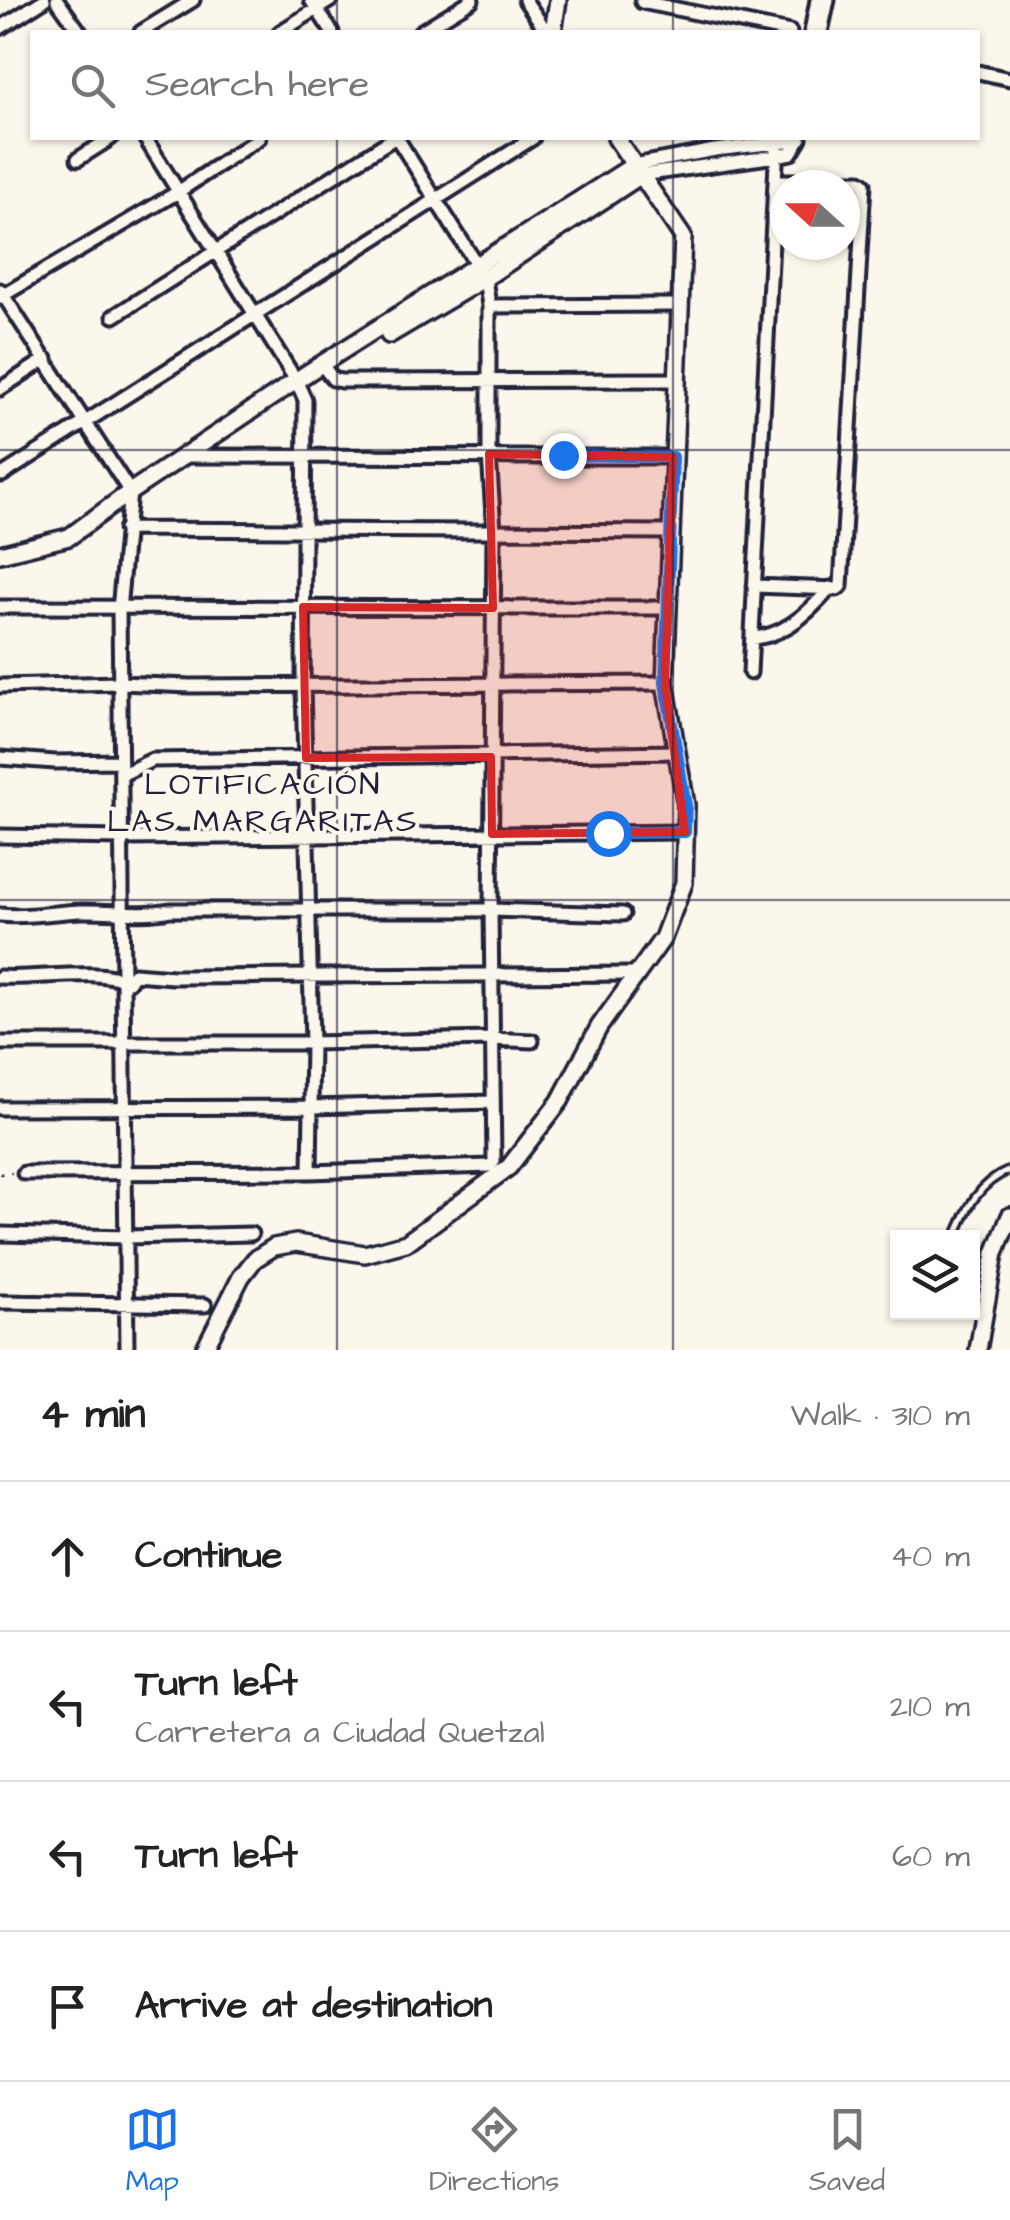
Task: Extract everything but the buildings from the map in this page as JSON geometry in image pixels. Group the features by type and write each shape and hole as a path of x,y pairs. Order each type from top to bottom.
{"main road":[{"path":"550,30 558,0"},
{"path":"204,1350 241,1276 255,1259 274,1248 296,1243 365,1254 406,1243 508,1167 560,1100 599,1028 663,938 684,883 686,805 665,683 682,236 617,140"},
{"path":"0,554 70,537 130,492 298,382 312,381 325,368 638,170"},
{"path":"978,1350 995,1252 1010,1216"}],"street":[{"path":"0,28 44,0"},
{"path":"57,0 79,30"},
{"path":"144,30 193,0"},
{"path":"283,30 314,5 331,0"},
{"path":"423,30 472,0"},
{"path":"525,0 548,30"},
{"path":"811,30 817,0"},
{"path":"821,30 828,0"},
{"path":"642,2 780,30"},
{"path":"314,5 331,30"},
{"path":"980,72 1010,78"},
{"path":"78,159 108,140"},
{"path":"147,140 298,382 305,400 303,607 312,1043 310,1172"},
{"path":"127,1350 120,610 130,492 1,294 178,192 256,140"},
{"path":"114,316 393,140"},
{"path":"24,1173 310,1172 490,1166 494,1161 494,530 489,454 489,306 481,272 397,140"},
{"path":"1,479 84,421 530,140"},
{"path":"775,170 776,150 788,140"},
{"path":"638,170 716,156 791,152 799,140"},
{"path":"860,181 864,184 860,254"},
{"path":"750,673 771,260"},
{"path":"754,586 841,586 860,260"},
{"path":"489,306 677,306"},
{"path":"0,388 46,359"},
{"path":"325,368 341,382 676,380"},
{"path":"187,456 673,457"},
{"path":"125,530 670,532"},
{"path":"752,638 770,637 788,628 830,588"},
{"path":"0,607 666,608"},
{"path":"0,686 120,682 190,686 665,683"},
{"path":"0,758 120,768 152,760 677,752"},
{"path":"0,836 685,832"},
{"path":"0,915 23,918 88,910 491,910 623,914"},
{"path":"0,978 130,982 134,974 634,974"},
{"path":"0,1043 312,1043 491,1038 532,1041"},
{"path":"0,1108 492,1102"},
{"path":"0,1234 251,1234"},
{"path":"0,1302 205,1304"}],"lane":[{"path":"958,1230 964,1210 979,1190 1010,1170"}],"highlighted area":[{"path":"489,454 673,457 665,683 685,832 492,834 491,757 306,758 303,607 493,608"}],"district":[{"name":"LOTIFICACIÓN LAS MARGARITAS","path":"263,802"}],"route":[{"path":"563,455 673,457 665,683 686,805 685,832 608,833"}]}
